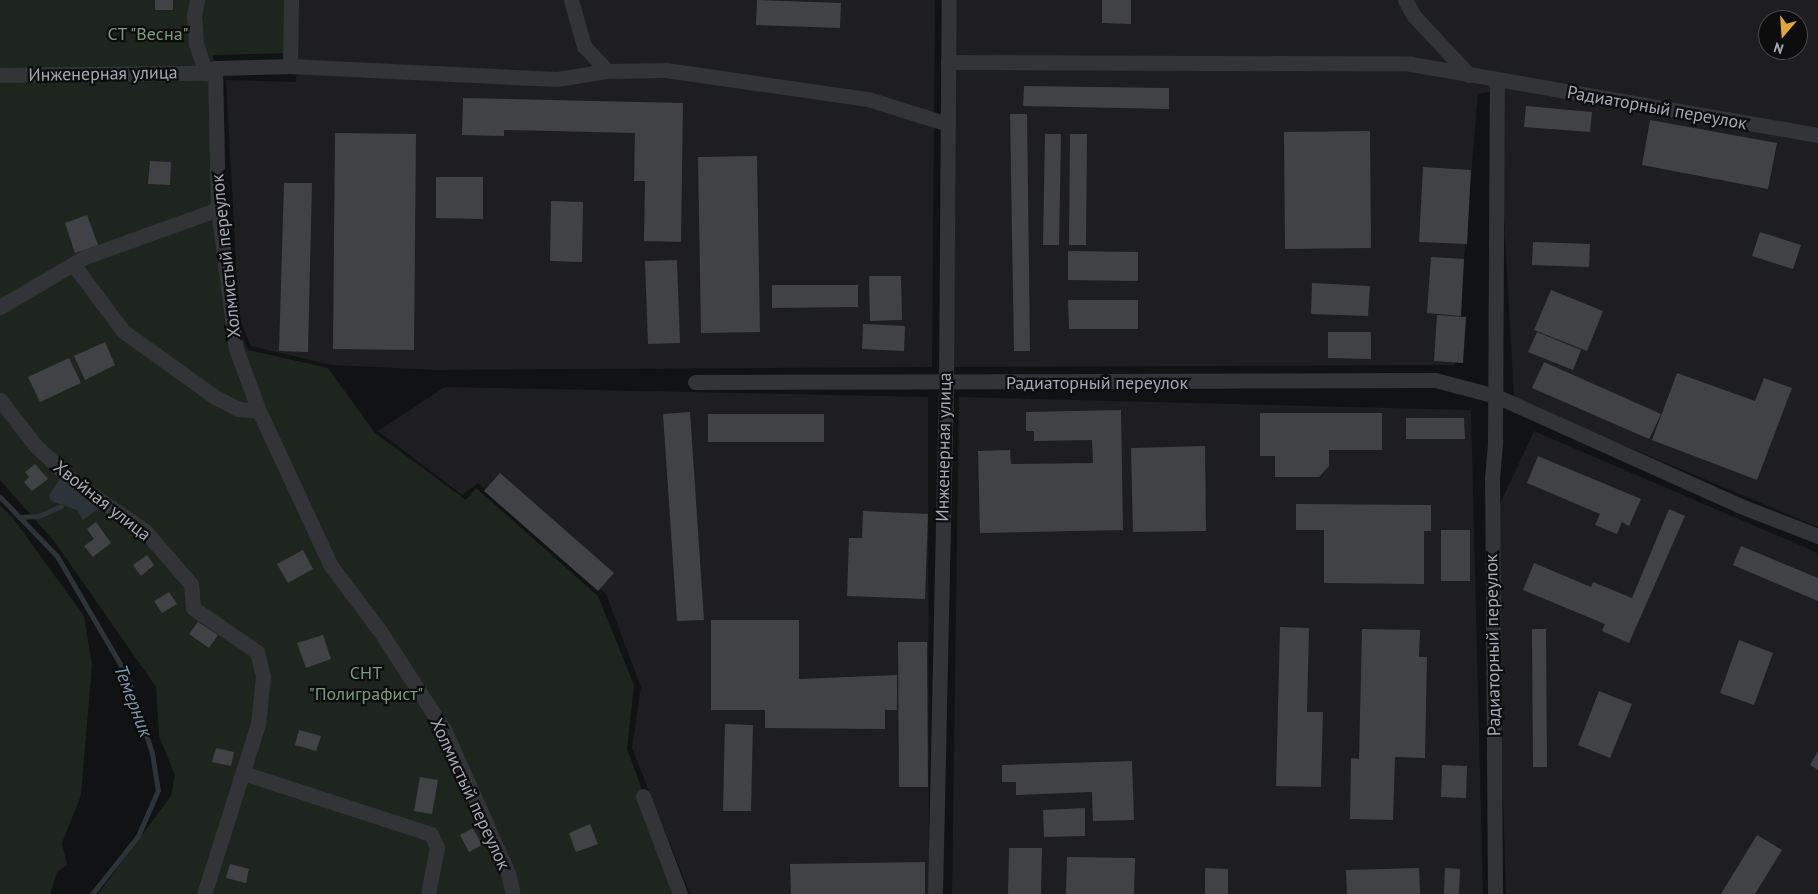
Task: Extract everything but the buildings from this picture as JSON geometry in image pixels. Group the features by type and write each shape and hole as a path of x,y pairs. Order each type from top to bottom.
{"street":[{"path":"197,0 194,15 196,44 211,70"},
{"path":"290,66 291,0"},
{"path":"571,0 584,46 607,70"},
{"name":"Инженерная улица","path":"935,894 946,384 949,0"},
{"path":"1405,0 1414,16 1469,75"},
{"name":"Радиаторный переулок","path":"948,62 1411,64 1818,135"},
{"name":"Инженерная улица","path":"0,75 211,70 290,66 557,79 607,70 666,70 868,99 948,124"},
{"name":"Холмистый переулок","path":"211,70 218,209 236,349 258,411 331,566 380,632 445,731 508,873 513,894"},
{"name":"Радиаторный переулок","path":"1495,894 1492,478 1496,396 1497,80"},
{"path":"0,306 73,264 218,209"},
{"path":"73,264 123,331 215,397 239,409 258,411"},
{"name":"Радиаторный переулок","path":"695,382 946,384 1435,380 1496,396 1738,505 1818,536"},
{"name":"Хвойная улица","path":"0,400 34,445 75,483 145,531 191,584 193,608 257,652 263,676 258,724 204,894"},
{"path":"243,773 431,834 437,847 428,894"},
{"path":"643,796 680,894"}],"shaded area":[{"path":"298,0 935,0 932,367 437,370 331,365 251,346 239,318 226,80 296,82"},
{"path":"954,0 1818,0 1818,527 1514,399 1497,91 1478,94 1455,365 953,367"},
{"path":"445,387 928,397 929,894 690,894 632,748 641,687 606,594 478,483 462,495 378,431"},
{"path":"959,397 1471,410 1483,894 952,894"},
{"path":"1534,431 1818,553 1818,894 1506,894 1494,517"},
{"path":"65,479 99,508 83,520 77,510 51,501 49,496 59,480"}],"green space":[{"name":"СНТ \"Полиграфист\"","path":"0,0 292,0 291,53 213,55 234,318 248,350 328,368 375,433 466,500 476,488 598,596 634,685 627,749 681,894 98,894 171,796 175,775 159,736 156,687 54,541 0,480"},
{"path":"0,505 13,518 84,616 92,665 81,795 62,843 67,865 57,872 50,894 0,894"}],"waterway":[{"name":"Темерник","path":"0,497 57,556 127,676 152,753 158,790 138,836 92,894"},
{"path":"19,517 38,516 61,506"}],"park label":[{"name":"СТ \"Весна\"","path":"148,34"}]}
